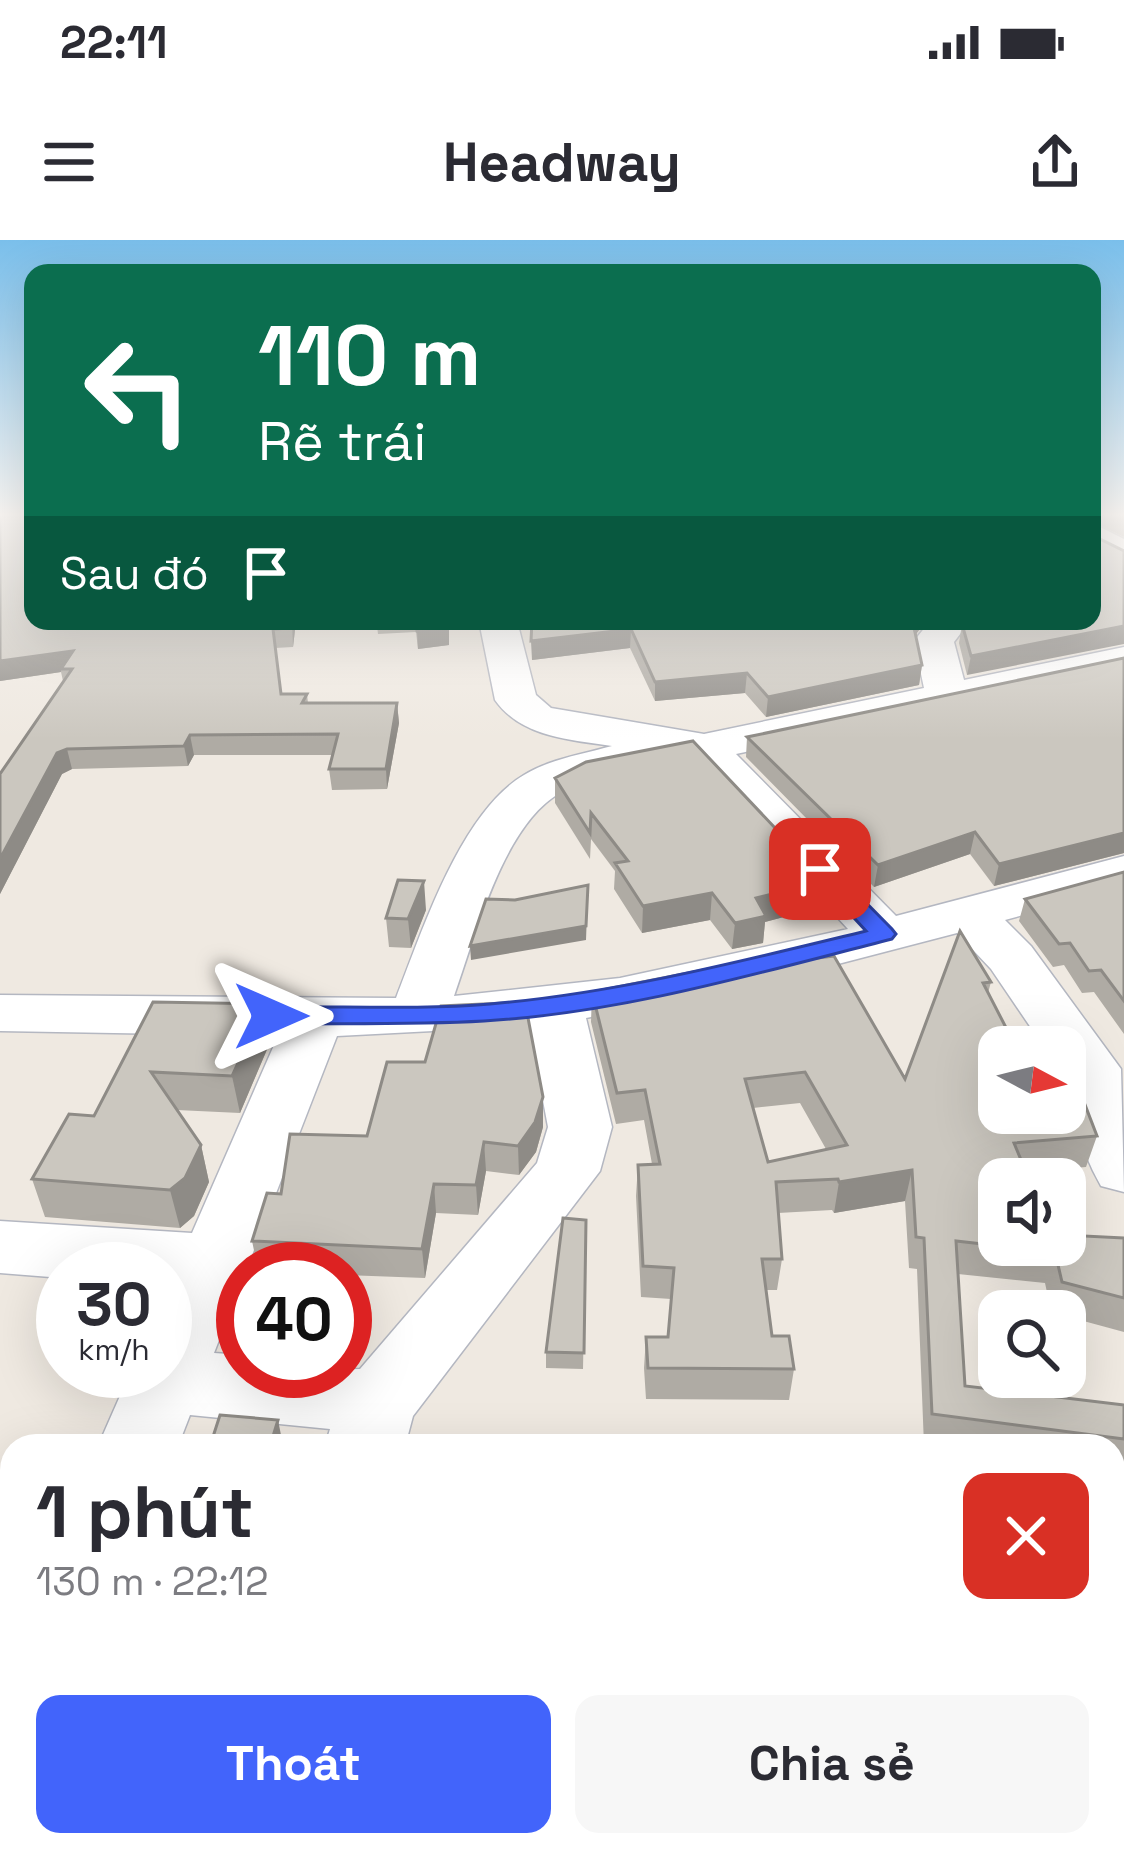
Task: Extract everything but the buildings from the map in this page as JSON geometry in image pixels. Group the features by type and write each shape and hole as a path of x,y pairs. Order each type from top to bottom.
{"street":[{"path":"500,630 516,700 536,716 571,727 688,745 883,934"},
{"path":"943,630 934,641 947,696"},
{"path":"419,1013 472,877 520,802 545,782 688,745 1124,659"},
{"path":"0,1013 316,1016 554,1005 701,979 1124,871"},
{"path":"967,912 1011,958 1090,1069 1124,1169"},
{"path":"152,1413 284,1390 371,1425 567,1171 580,1127 554,1005"},
{"path":"152,1413 316,1016"},
{"path":"0,1247 214,1262"}],"route":[{"path":"271,1016 485,1012 554,1005 701,979 883,934 820,869"}]}
